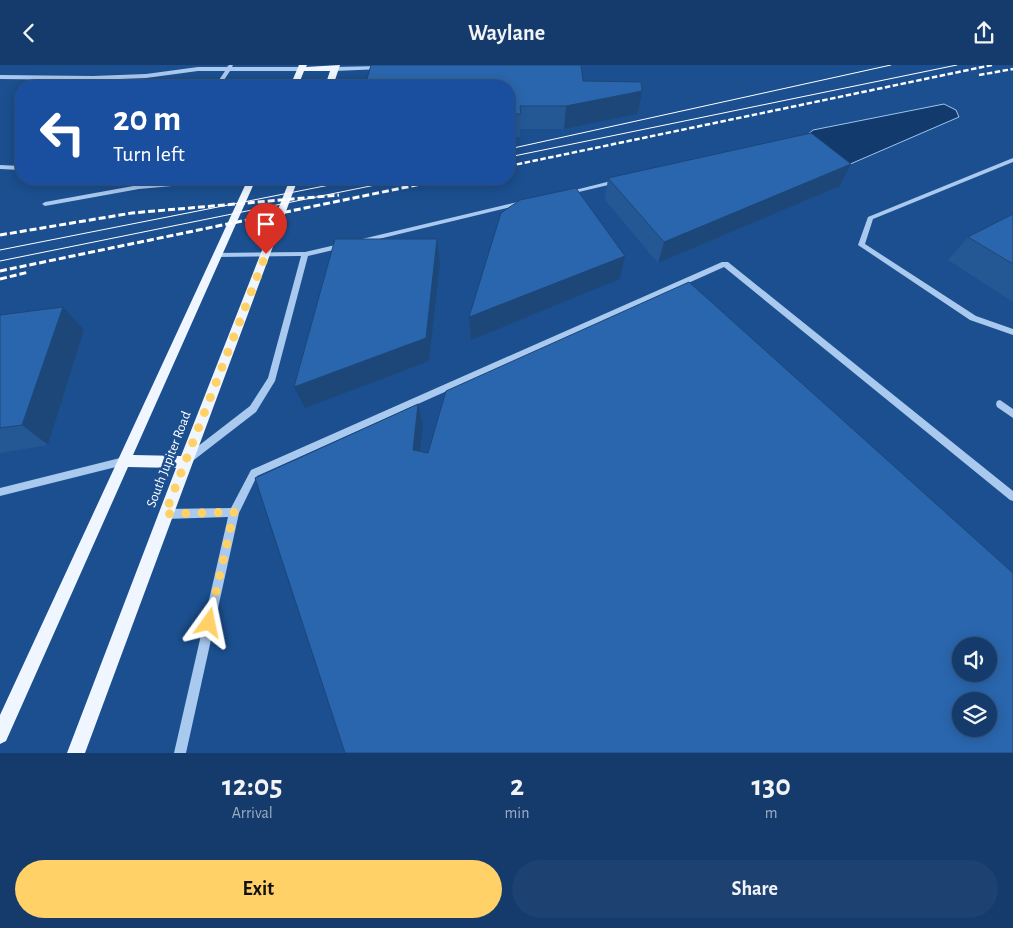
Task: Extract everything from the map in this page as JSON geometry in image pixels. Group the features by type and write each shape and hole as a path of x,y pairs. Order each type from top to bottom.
{"main road":[{"path":"297,80 302,67 336,67 331,80"},
{"path":"0,735 249,185"},
{"name":"South Jupiter Road","path":"76,753 185,461 292,185"},
{"path":"124,461 185,461"}],"lane":[{"path":"185,71 188,65"},
{"path":"222,80 230,67"},
{"path":"0,77 93,78 146,76 230,67 302,67"},
{"path":"336,67 390,68"},
{"path":"1013,160 870,218 861,245 974,318 1013,332"},
{"path":"0,167 15,168"},
{"path":"556,195 624,179"},
{"path":"45,204 139,187 161,185"},
{"path":"218,255 306,254 527,202"},
{"path":"185,461 253,409 272,379 306,254"},
{"path":"180,753 234,512 254,473 725,264 1013,497"},
{"path":"1000,404 1013,414"},
{"path":"0,492 124,461"},
{"path":"165,514 234,512"}],"water":[{"path":"944,104 956,110 959,117 848,165 807,135 813,130"}],"building":[{"path":"371,65 581,65 583,81 641,82 642,91 566,106 520,106 521,114 515,114 515,80 367,80"},
{"path":"811,133 851,164 664,242 608,178"},
{"path":"576,188 625,256 469,317 501,213 520,200"},
{"path":"1013,214 1013,264 968,237"},
{"path":"335,239 437,239 426,338 294,387"},
{"path":"689,282 1013,573 1013,753 345,753 255,478 418,404 413,450 428,453 446,391"},
{"path":"63,307 22,425 0,428 0,315"}],"tram line":[{"path":"515,148 891,65"},
{"path":"515,156 957,65"},
{"path":"0,250 330,185"},
{"path":"0,261 375,185"}],"railway":[{"path":"515,165 992,65"},
{"path":"979,75 1013,69"},
{"path":"0,271 416,185"},
{"path":"0,235 132,213 339,195"},
{"path":"0,279 29,272"}],"route":[{"path":"209,623 234,512 165,514 266,254"}]}
